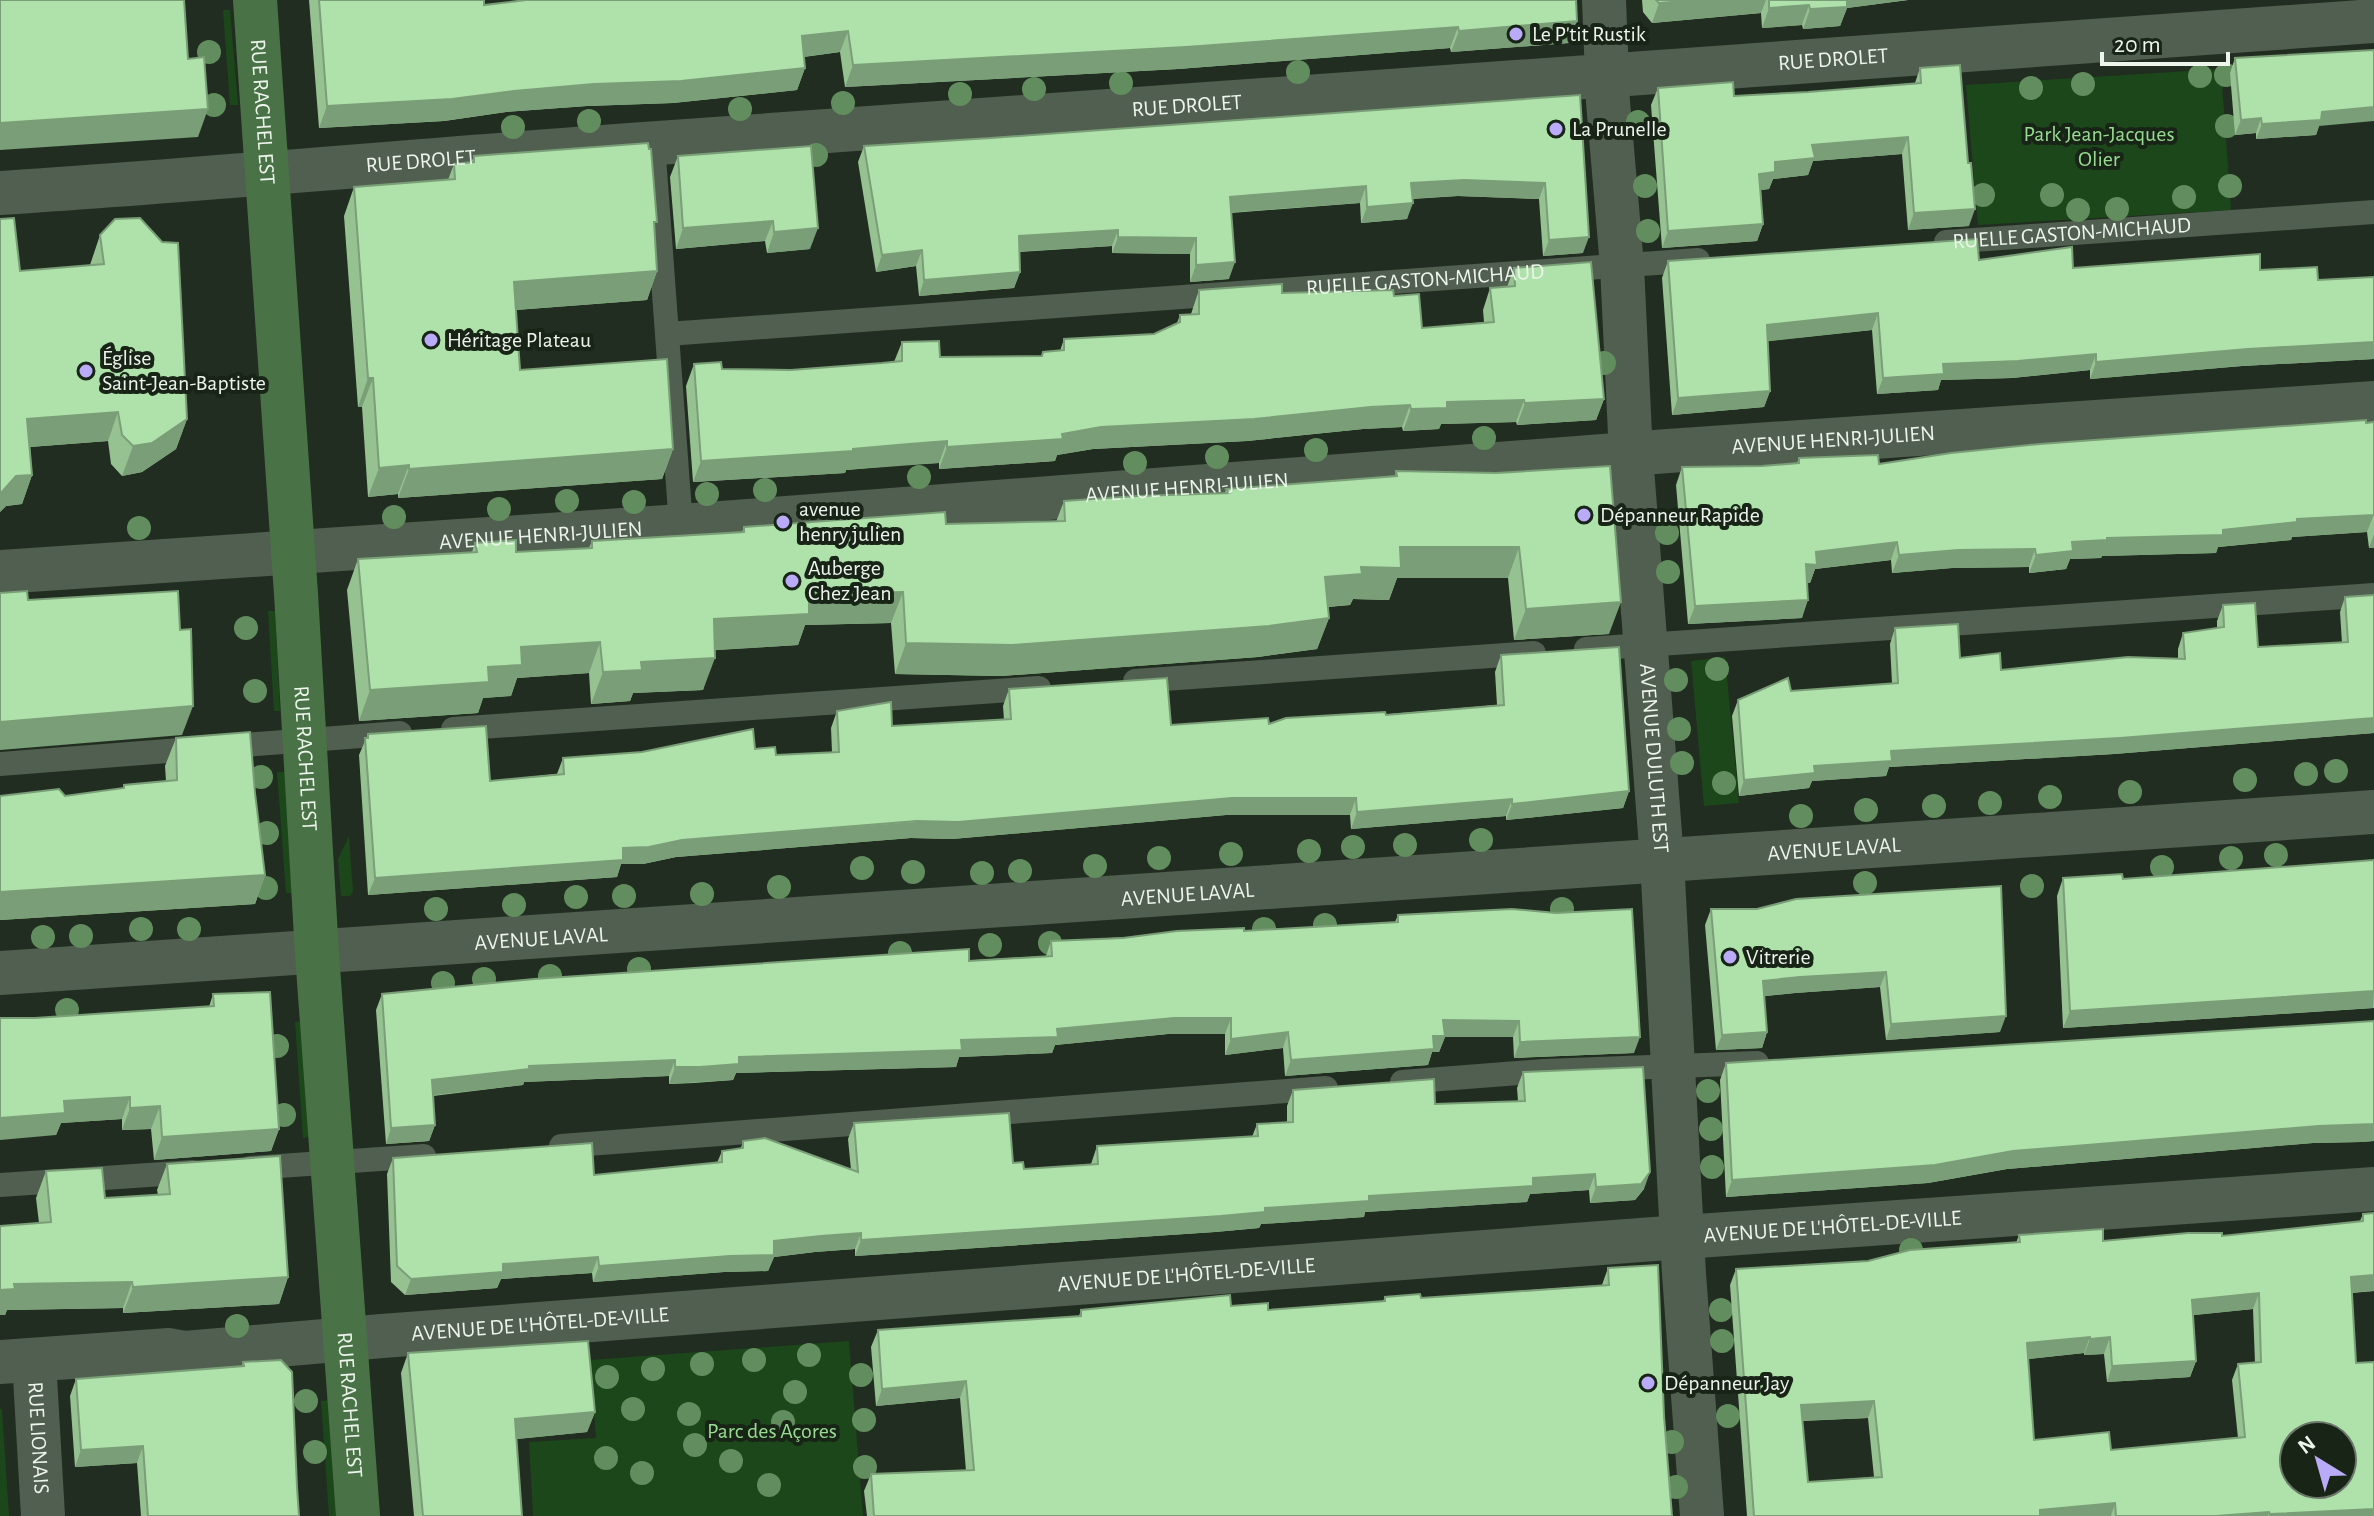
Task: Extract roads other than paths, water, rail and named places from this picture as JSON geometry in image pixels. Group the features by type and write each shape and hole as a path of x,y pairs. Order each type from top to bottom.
{"main road":[{"name":"RUE RACHEL EST","path":"255,0 317,954 358,1516"}],"street":[{"name":"AVENUE DULUTH EST","path":"1604,0 1631,455 1662,860 1682,1237 1702,1516"},
{"name":"RUE DROLET","path":"0,193 653,143 2374,21"},
{"name":"AVENUE HENRI-JULIEN","path":"0,572 681,526 2374,403"},
{"name":"AVENUE LAVAL","path":"0,973 317,954 2374,812"},
{"name":"AVENUE DE L'HÔTEL-DE-VILLE","path":"17,1361 169,1350 185,1353 1682,1237 2374,1189"},
{"name":"RUE LIONAIS","path":"17,1361 43,1516"}],"lane":[{"path":"653,143 681,526"},
{"name":"RUELLE GASTON-MICHAUD","path":"1928,244 2374,212"},
{"name":"RUELLE GASTON-MICHAUD","path":"667,334 1721,258"},
{"path":"1108,683 2374,595"},
{"path":"0,764 1061,686"},
{"path":"1387,1083 1544,1071 1787,1061"},
{"path":"536,1148 1355,1086"},
{"path":"0,1185 442,1155"}],"place":[{"name":"Le P'tit Rustik","path":"1516,34"},
{"name":"La Prunelle","path":"1556,129"},
{"name":"Héritage Plateau","path":"431,340"},
{"name":"Église Saint-Jean-Baptiste","path":"86,371"},
{"name":"Dépanneur Rapide","path":"1584,515"},
{"name":"avenue henry julien","path":"783,522"},
{"name":"Auberge Chez Jean","path":"792,581"},
{"name":"Vitrerie","path":"1730,957"},
{"name":"Dépanneur Jay","path":"1648,1383"}],"park label":[{"name":"Park Jean-Jacques Olier","path":"2099,146"},
{"name":"Parc des Açores","path":"772,1431"}]}
